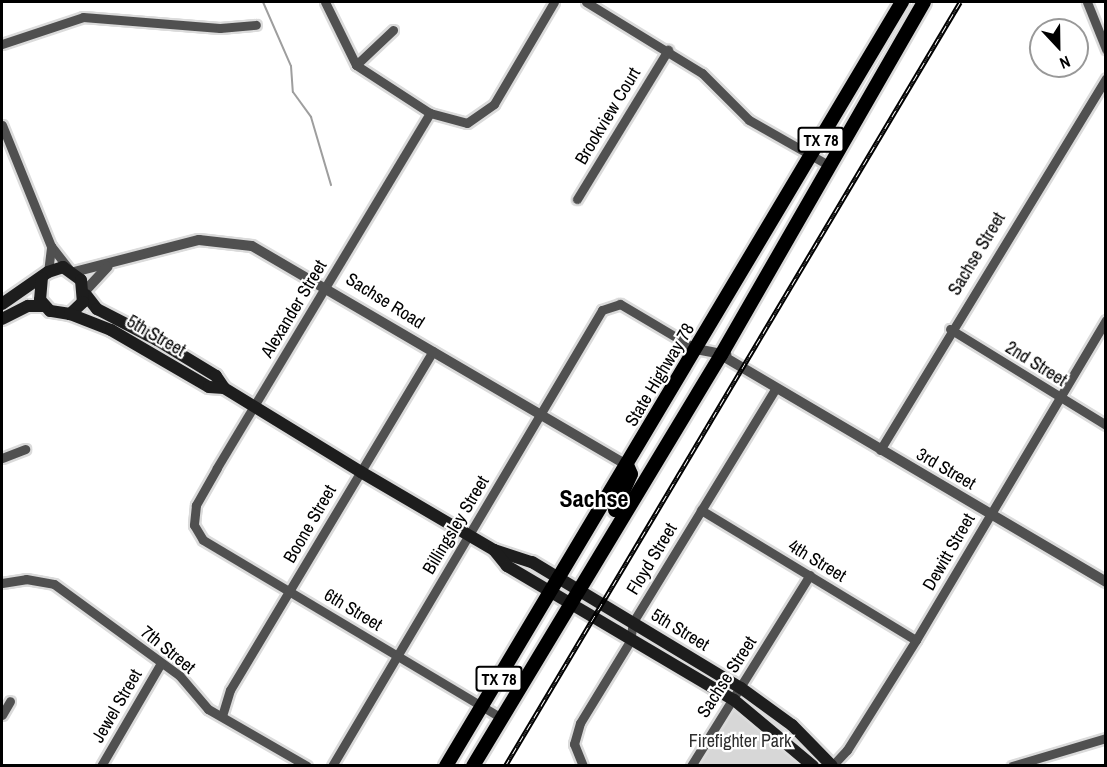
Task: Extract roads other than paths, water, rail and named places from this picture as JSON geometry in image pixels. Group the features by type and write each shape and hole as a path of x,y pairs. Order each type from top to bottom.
{"main road":[{"name":"State Highway 78","path":"446,765 560,578 902,2"},
{"name":"TX 78","path":"473,765 576,588 721,355 924,2"},
{"path":"2,304 45,275 72,271 85,293 70,314 44,306 28,306 2,319"},
{"path":"44,306 39,292 45,275"},
{"name":"5th Street","path":"85,293 97,309 216,376 224,388 254,407 494,550 501,562 734,700 813,765"},
{"name":"5th Street","path":"70,314 111,330 209,387 224,388"},
{"path":"617,521 615,511 631,474 627,465"},
{"name":"5th Street","path":"494,550 508,551 560,578 741,688 792,725 832,765"},
{"path":"652,653 660,639"}],"street":[{"path":"325,2 356,65 430,113 467,123 484,115 554,2"},
{"path":"586,2 668,50 702,73 749,120 830,166"},
{"path":"1087,2 1106,49"},
{"path":"2,44 83,17 220,28 256,25"},
{"path":"356,65 393,30"},
{"name":"Brookview Court","path":"577,199 668,50"},
{"name":"Sachse Street","path":"880,450 950,329 1106,78"},
{"name":"Alexander Street","path":"194,525 196,505 430,113"},
{"path":"2,124 51,246 72,271"},
{"name":"Sachse Road","path":"72,271 107,267 199,240 222,240 252,246 327,286 627,465"},
{"path":"45,275 51,246"},
{"path":"85,293 107,267"},
{"name":"3rd Street","path":"610,303 696,349 721,355 1106,582"},
{"name":"Billingsley Street","path":"332,765 610,303"},
{"name":"Dewitt Street","path":"832,765 848,750 916,640 1106,320"},
{"name":"2nd Street","path":"950,329 1106,425"},
{"name":"Boone Street","path":"222,716 230,690 433,351"},
{"name":"Floyd Street","path":"583,765 575,753 580,723 630,640 633,622 773,386"},
{"path":"2,458 25,449"},
{"name":"4th Street","path":"701,510 916,640"},
{"name":"6th Street","path":"194,525 203,540 502,718"},
{"name":"Sachse Street","path":"692,765 810,575"},
{"name":"7th Street","path":"2,583 26,579 54,584 161,663 222,716 307,765"},
{"name":"Jewel Street","path":"101,765 161,663"},
{"path":"2,715 10,701"},
{"path":"1011,765 1106,738"}],"waterway":[{"path":"263,2 291,66 293,92 311,117 331,185"}],"railway":[{"path":"505,766 960,2"}],"district":[{"name":"Sachse","path":"594,499"}],"park label":[{"name":"Firefighter Park","path":"740,741"}]}
